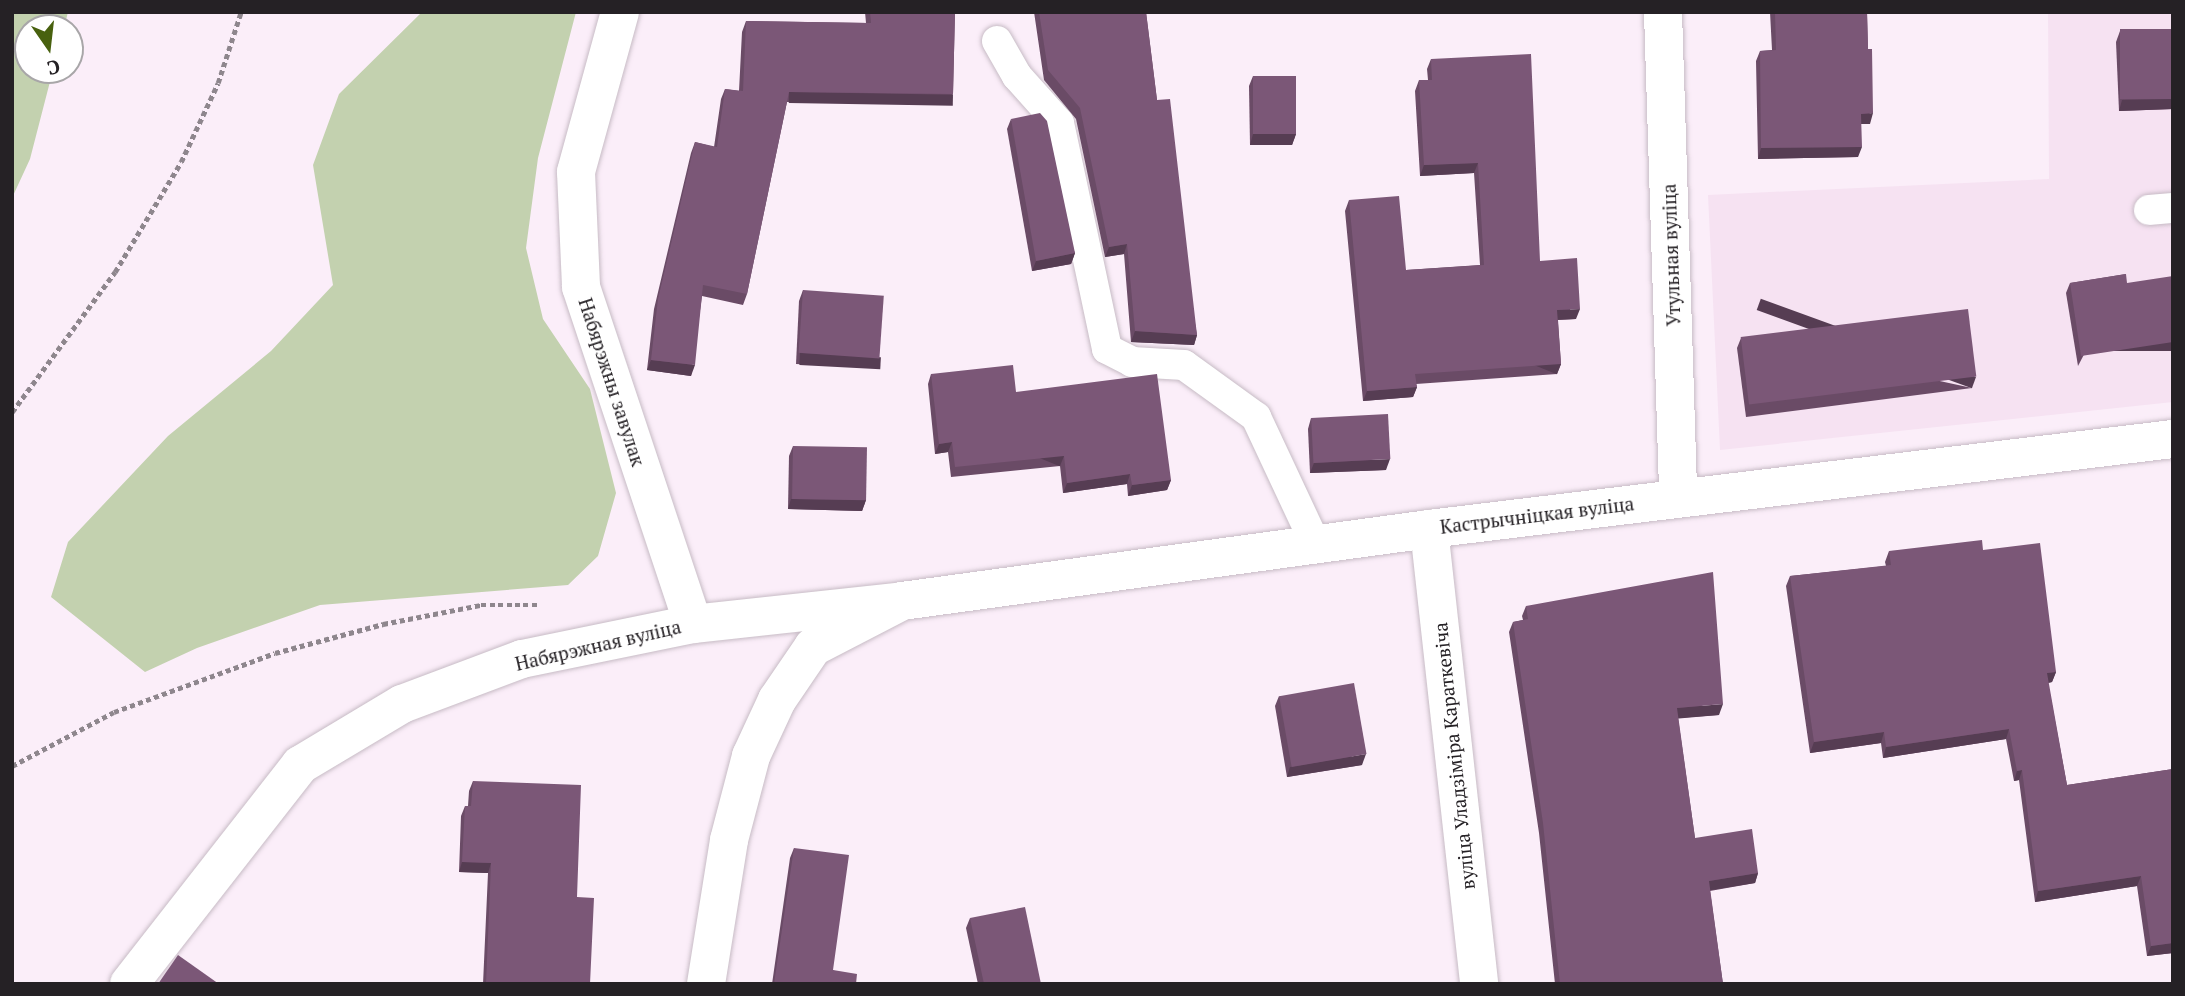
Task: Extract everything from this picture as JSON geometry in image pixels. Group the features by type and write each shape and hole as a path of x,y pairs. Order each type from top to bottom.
{"street":[{"name":"Набярэжны завулак","path":"620,12 576,172 581,287 693,624"},
{"name":"Утульная вуліца","path":"1663,12 1678,497"},
{"name":"Кастрычніцкая вуліца","path":"902,601 1429,528 2173,439"},
{"name":"вуліца Уладзіміра Караткевіча","path":"1429,528 1479,984"},
{"name":"Набярэжная вуліца","path":"129,984 300,765 338,739 402,704 522,659 693,624 902,601"},
{"path":"706,984 729,840 751,757 777,700 813,647 902,601"}],"lane":[{"path":"997,41 1017,76 1059,124 1107,349 1132,362 1184,365 1256,417 1316,545"}],"path":[{"path":"12,412 114,272 181,162 218,83 241,12"},
{"path":"12,766 114,712 275,653 383,624 481,606 549,605"}],"shaded area":[{"path":"2048,12 2173,12 2173,402 1720,450 1708,195 2049,179"}],"green space":[{"path":"12,12 68,12 14,14 14,84 49,84 30,159 12,198"},
{"path":"422,12 576,12 538,158 526,248 543,319 590,389 616,493 598,556 568,585 320,605 197,648 145,672 51,597 68,542 168,436 271,351 333,285 313,165 339,94"}],"building":[{"path":"870,12 955,12 953,94 789,92 747,294 703,285 695,365 651,360 658,299 695,142 717,147 725,89 743,91 746,21 871,23"},
{"path":"1039,12 1146,12 1157,100 1170,99 1197,335 1135,331 1127,244 1109,247 1080,108 1048,70"},
{"path":"1775,12 1867,12 1868,49 1872,49 1873,113 1861,114 1862,147 1761,148 1760,51 1776,50"},
{"path":"2120,29 2173,29 2173,99 2120,99"},
{"path":"1531,54 1540,261 1577,258 1580,309 1557,310 1561,364 1415,374 1417,387 1367,391 1349,200 1399,196 1406,270 1484,265 1478,163 1424,165 1419,80 1432,80 1431,59"},
{"path":"1253,76 1296,76 1296,134 1253,134"},
{"path":"1040,113 1047,121 1075,253 1036,261 1011,119"},
{"path":"2126,274 2127,283 2173,276 2173,342 2081,356 2070,283"},
{"path":"803,290 884,296 879,358 799,353"},
{"path":"1968,309 1976,376 1749,404 1741,337"},
{"path":"1013,365 1016,392 1157,374 1171,480 1132,485 1130,474 1067,483 1064,456 955,467 952,442 939,444 931,374"},
{"path":"1388,414 1390,459 1313,463 1311,418"},
{"path":"793,446 867,447 866,500 792,499"},
{"path":"1982,540 1983,550 2040,543 2056,672 2047,673 2067,785 2173,769 2173,943 2151,946 2141,876 2038,891 2022,770 2017,771 2009,729 1886,747 1884,732 1814,742 1790,576 1891,565 1889,551"},
{"path":"1713,572 1723,704 1677,708 1695,838 1752,829 1758,873 1709,881 1723,984 1560,984 1543,823 1513,622 1528,619 1526,606"},
{"path":"1354,683 1367,754 1292,767 1279,696"},
{"path":"473,781 581,785 577,897 594,898 590,984 486,984 491,863 462,862 465,806 471,806"},
{"path":"794,848 849,855 833,970 857,974 856,984 774,984"},
{"path":"1025,907 1041,984 984,984 970,918"},
{"path":"178,955 219,984 158,984"}]}
